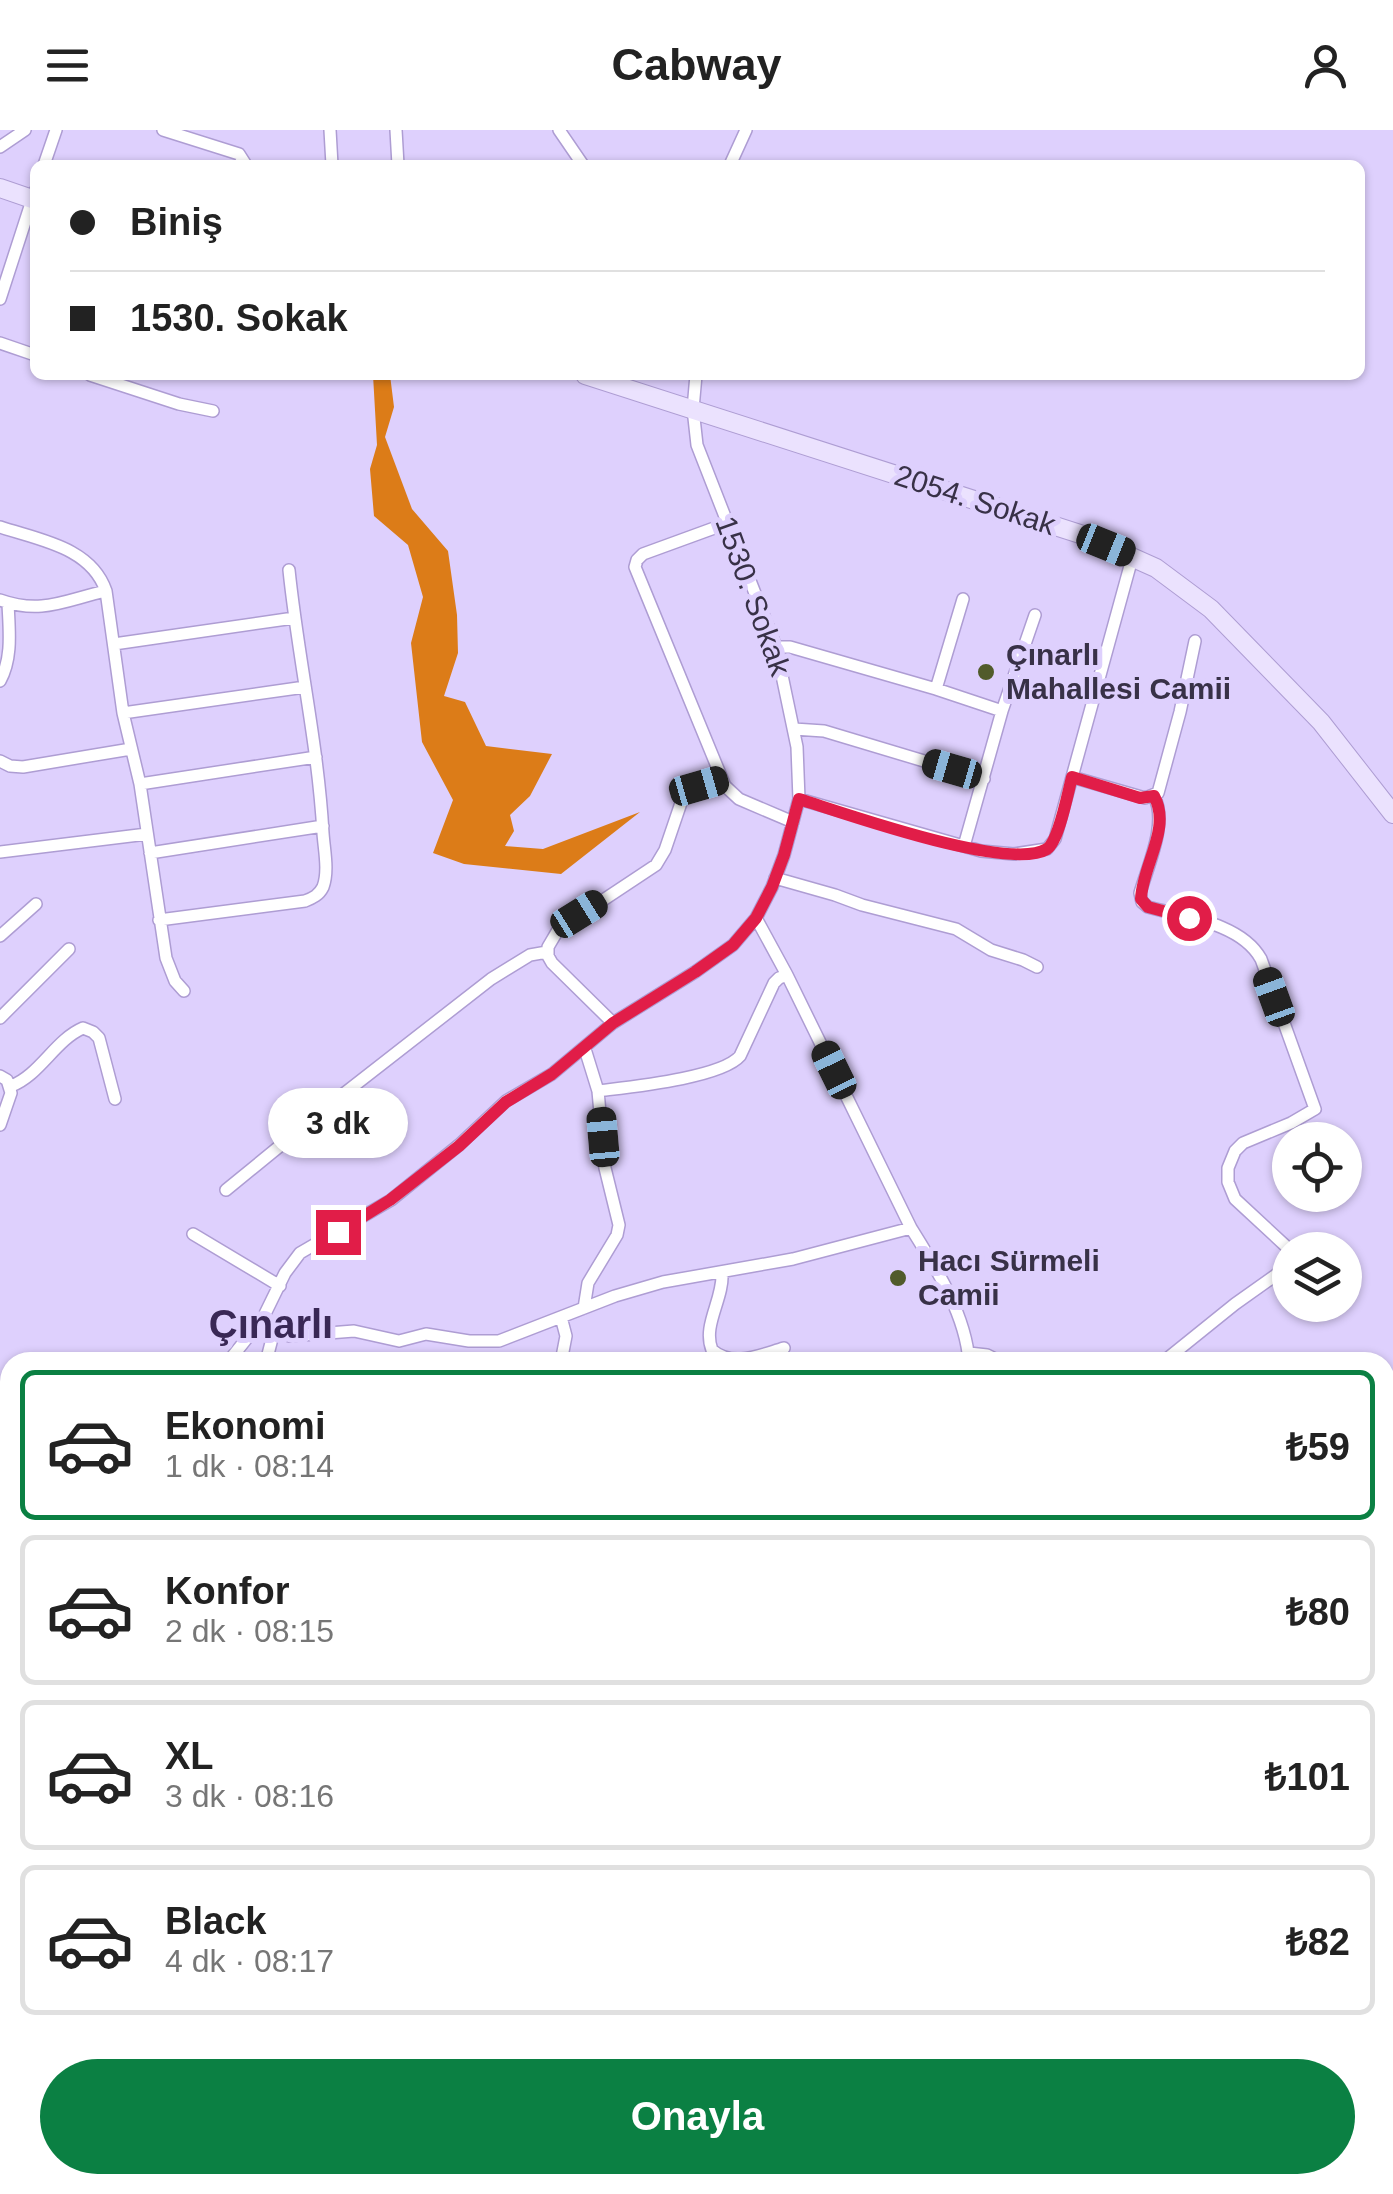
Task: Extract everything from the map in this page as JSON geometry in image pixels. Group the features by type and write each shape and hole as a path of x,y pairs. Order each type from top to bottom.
{"main road":[{"name":"2054. Sokak","path":"600,380 1080,534 1156,568 1211,608 1321,722 1393,814"}],"street":[{"path":"0,147 25,130"},
{"path":"46,160 56,130"},
{"path":"163,130 238,154 242,160"},
{"path":"330,130 332,160"},
{"path":"396,130 398,160"},
{"path":"559,130 574,160"},
{"path":"732,160 746,130"},
{"path":"0,299 20,193"},
{"path":"0,343 30,354"},
{"path":"105,380 213,411"},
{"name":"1530. Sokak","path":"236,1352 258,1326 300,1253 390,1200 459,1146 506,1102 552,1074 613,1023 733,945 756,918 775,878 799,799 794,729 776,647 698,445 692,409 695,380"},
{"path":"728,522 642,554 635,567 722,780 739,800 793,822"},
{"path":"0,527 72,551 94,569 106,591 159,920 170,970 184,992"},
{"path":"799,799 1003,854 1047,849 1055,838 1132,556"},
{"path":"159,920 314,898 324,884 326,864 316,758 289,570"},
{"path":"0,681 9,646 4,602 48,607 106,591"},
{"path":"936,689 963,599"},
{"path":"964,846 1002,711 1035,615"},
{"path":"114,644 294,618"},
{"path":"1072,777 1140,798 1154,796 1161,785 1195,641"},
{"path":"776,647 790,647 1002,711"},
{"path":"123,713 306,688"},
{"path":"794,729 824,731 984,778"},
{"path":"0,762 23,767 131,749"},
{"path":"140,784 316,758"},
{"path":"613,1023 552,963 549,942 558,930 656,865 688,791 722,780"},
{"path":"1154,796 1161,818 1140,893 1142,902 1233,932 1252,945 1261,959 1314,1109 1248,1139 1235,1151 1228,1168 1229,1188 1235,1199 1272,1233"},
{"path":"150,852 323,826"},
{"path":"0,852 147,834"},
{"path":"775,878 956,929 991,950 1037,967"},
{"path":"0,936 36,904"},
{"path":"756,918 928,1254 965,1335 968,1352"},
{"path":"0,1018 69,949"},
{"path":"226,1190 492,979 530,954 548,952"},
{"path":"598,1091 660,1083 730,1065 740,1056 774,983 787,975"},
{"path":"11,1086 22,1082 83,1028 98,1038 115,1099"},
{"path":"584,1308 588,1283 619,1224 605,1168 598,1091 585,1048"},
{"path":"0,1076 11,1086 0,1125"},
{"path":"258,1326 290,1336 354,1331 399,1341 426,1334 499,1341 663,1282 793,1260 912,1228"},
{"path":"193,1234 280,1286"},
{"path":"715,1352 708,1332 722,1291 722,1272"},
{"path":"1175,1352 1272,1278"},
{"path":"561,1317 566,1336 564,1352"},
{"path":"269,1352 274,1331"},
{"path":"769,1352 784,1348"}],"shaded area":[{"path":"373,380 391,380 394,407 385,437 412,509 448,551 458,653 444,696 465,702 486,746 552,754 530,796 510,815 514,831 505,846 543,849 640,812 561,874 464,864 433,853 453,800 422,742 411,643 423,597 408,545 374,516 370,469 377,445"}],"place":[{"name":"Çınarlı Mahallesi Camii","path":"986,672"},
{"name":"Hacı Sürmeli Camii","path":"898,1278"}],"district":[{"name":"Çınarlı","path":"271,1324"}],"route":[{"path":"338,1232 390,1200 459,1146 506,1102 552,1074 613,1023 733,945 756,918 772,887 799,799 981,851 1026,854 1043,851 1053,843 1072,777 1140,798 1154,796 1160,808 1160,822 1141,899 1148,907 1189,918"}]}
